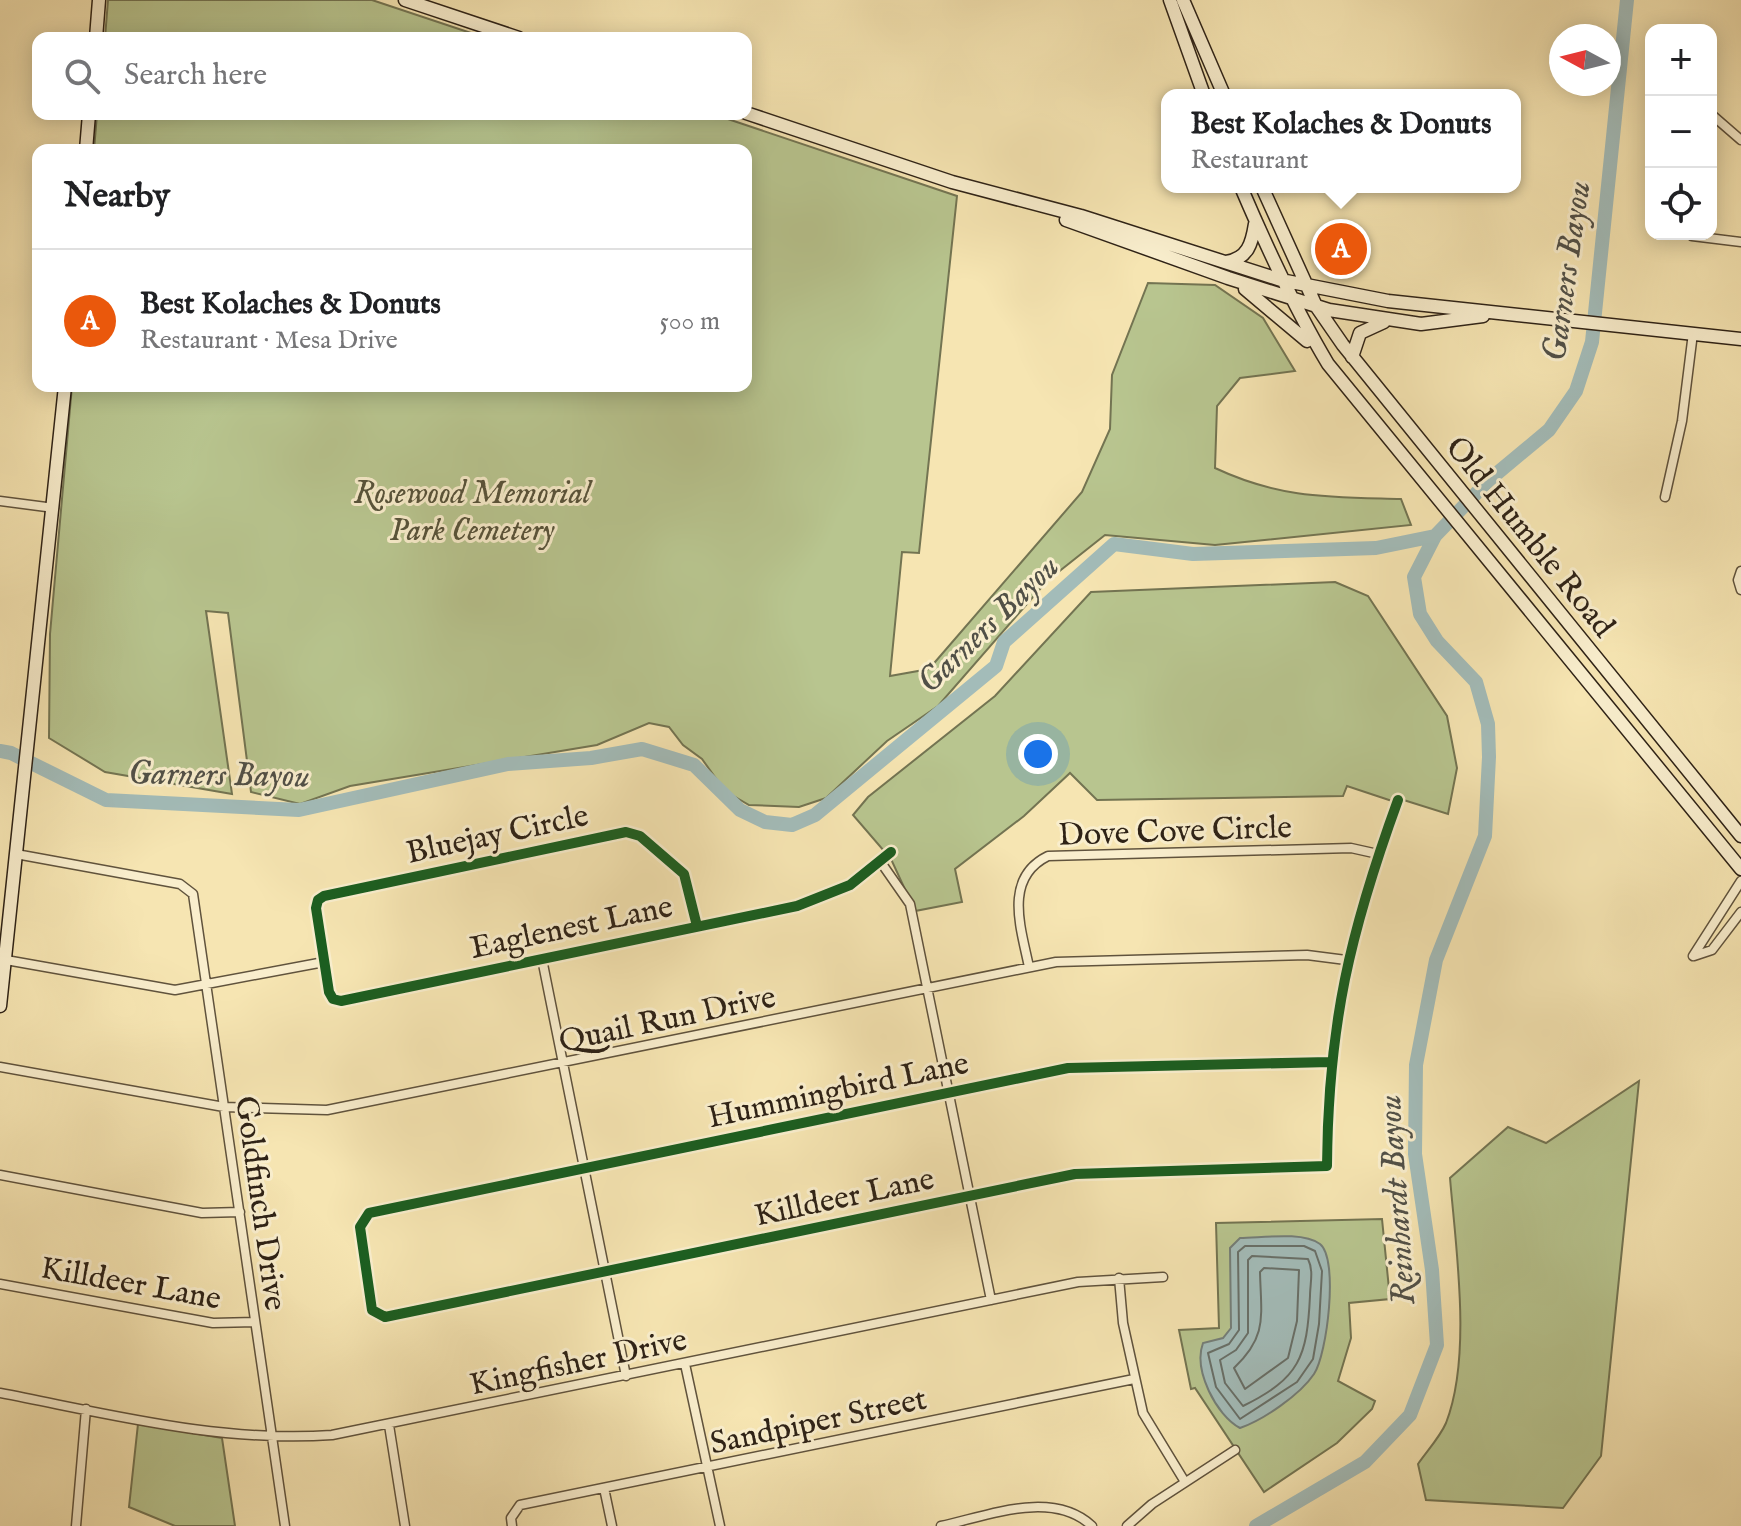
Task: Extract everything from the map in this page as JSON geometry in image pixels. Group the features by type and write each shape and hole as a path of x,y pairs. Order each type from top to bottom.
{"main road":[{"path":"96,32 99,0"},
{"path":"405,0 501,32"},
{"path":"1170,0 1202,89"},
{"path":"1183,0 1221,89"},
{"path":"752,115 1015,200 1228,278 1316,306 1421,324 1512,313"},
{"path":"86,144 88,120"},
{"name":"Old Humble Road","path":"1244,193 1290,299 1325,360 1741,869"},
{"name":"Old Humble Road","path":"1265,193 1316,306 1352,357 1741,836"},
{"path":"1015,200 1081,216 1281,280 1388,301 1741,339"},
{"path":"1223,262 1240,258 1249,249 1255,220"},
{"path":"1228,278 1258,297 1325,360"},
{"path":"1352,357 1355,340 1367,327 1395,321"},
{"path":"0,1006 64,392"},
{"path":"1561,647 1577,634"}],"street":[{"path":"1717,119 1741,140"},
{"path":"1717,239 1741,242"},
{"path":"1665,497 1682,421 1693,333"},
{"path":"0,501 54,508"},
{"path":"1741,571 1738,580 1741,590"},
{"path":"1330,1062 1346,960 1398,800"},
{"name":"Bluejay Circle","path":"324,962 316,908 318,900 324,896 626,832 640,836 684,874 697,926"},
{"name":"Dove Cove Circle","path":"1029,967 1018,911 1018,892 1031,867 1048,856 1351,848 1378,854"},
{"name":"Eaglenest Lane","path":"324,962 329,992 333,999 341,1001 815,902 850,885 891,852"},
{"name":"Goldfinch Drive","path":"16,854 188,887 193,894 285,1526"},
{"path":"880,861 910,904 991,1300"},
{"path":"1741,881 1693,956 1712,950 1741,912"},
{"name":"Quail Run Drive","path":"0,1067 224,1107 327,1110 1029,967 1113,958 1307,955 1346,960"},
{"path":"542,959 626,1376"},
{"path":"6,960 160,988 194,989 324,962"},
{"name":"Hummingbird Lane","path":"377,1316 372,1310 360,1227 369,1213 948,1092 1090,1066 1330,1062"},
{"name":"Killdeer Lane","path":"377,1316 385,1317 1107,1171 1327,1166 1330,1062"},
{"path":"0,1175 202,1213 240,1212"},
{"name":"Kingfisher Drive","path":"0,1393 214,1433 272,1437 332,1435 1078,1282 1163,1277"},
{"path":"1119,1278 1134,1379 1143,1413 1185,1482"},
{"name":"Killdeer Lane","path":"0,1284 213,1323 255,1322"},
{"path":"685,1364 720,1526"},
{"name":"Sandpiper Street","path":"512,1526 514,1510 520,1505 1134,1379"},
{"path":"76,1526 86,1409"},
{"path":"389,1425 405,1526"},
{"path":"1127,1526 1185,1482 1235,1450"},
{"path":"604,1488 612,1526"},
{"path":"941,1526 1032,1507 1069,1512 1092,1526"}],"green space":[{"path":"108,0 372,0 468,32 105,32"},
{"name":"Rosewood Memorial Park Cemetery","path":"96,120 731,120 957,196 919,553 902,552 890,676 929,669 1082,492 1110,429 1112,375 1148,283 1215,285 1263,318 1295,371 1240,378 1217,406 1215,468 1284,491 1401,499 1411,525 1215,545 1105,535 1047,581 938,706 887,741 826,798 799,807 749,805 725,791 702,759 683,745 669,727 649,723 597,745 350,786 300,804 251,792 228,613 206,611 232,794 105,772 49,738 50,634 71,392 752,392 752,144 94,144"},
{"path":"1335,582 1368,596 1447,716 1457,768 1448,814 1394,797 1392,801 1347,786 1343,796 1097,800 1070,773 1024,816 955,869 962,902 915,911 891,859 853,815 868,797 995,696 1091,592"},
{"path":"1639,1081 1601,1456 1563,1508 1426,1500 1418,1464 1446,1423 1458,1367 1460,1302 1450,1178 1508,1127 1546,1143"},
{"path":"1382,1219 1390,1299 1349,1303 1351,1338 1338,1381 1375,1401 1372,1409 1337,1443 1264,1492 1195,1388 1191,1389 1179,1330 1219,1328 1216,1223"},
{"path":"138,1424 222,1438 235,1526 175,1526 129,1507"}],"water":[{"path":"1292,1236 1320,1244 1326,1253 1330,1287 1327,1328 1314,1374 1280,1406 1240,1428 1215,1403 1204,1378 1201,1354 1203,1343 1223,1338 1231,1328 1230,1248 1240,1238"}],"waterway":[{"name":"Garners Bayou","path":"0,751 11,753 106,800 299,810 508,764 591,758 642,749 694,765 740,810 765,822 792,825 815,815 996,666 1004,642 1114,544 1193,554 1376,548 1435,536 1489,480 1549,430 1576,391 1592,342 1627,0"},
{"name":"Reinhardt Bayou","path":"1256,1526 1365,1462 1410,1415 1437,1345 1432,1270 1415,1154 1416,1065 1436,960 1485,836 1489,757 1488,724 1476,682 1437,641 1420,614 1414,577 1435,536"}],"cycle path":[{"path":"1330,1062 1068,1068 369,1213 360,1227 372,1310 385,1317 1075,1174 1327,1166 1332,1068 1345,980 1367,893 1398,800"},
{"path":"697,926 684,874 640,836 626,832 324,896 318,900 316,908 329,992 333,999 341,1001 797,906 850,885 891,852"}],"place":[{"name":"Best Kolaches & Donuts","path":"1341,249"}]}
